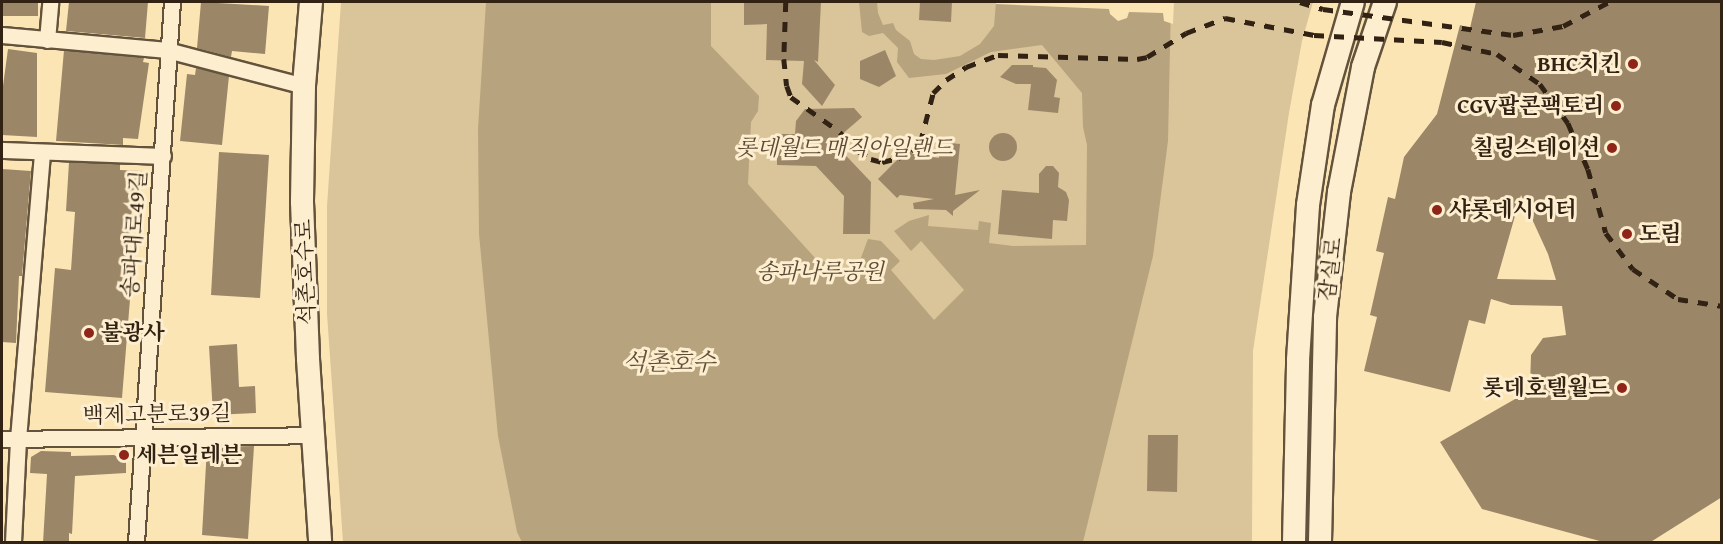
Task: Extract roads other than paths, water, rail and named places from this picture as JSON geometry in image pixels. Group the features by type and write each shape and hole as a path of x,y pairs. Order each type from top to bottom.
{"street":[{"path":"46,40 50,2"},
{"name":"송파대로49길","path":"136,543 172,2"},
{"name":"석촌호수로","path":"311,2 304,86 302,202 312,435 320,543"},
{"name":"잠실로","path":"1293,543 1298,360 1308,205 1323,105 1353,2"},
{"name":"잠실로","path":"1320,543 1325,317 1338,203 1363,67 1385,2"},
{"path":"2,35 168,50 304,86"},
{"path":"2,150 163,156"},
{"path":"13,543 18,439 42,152"},
{"name":"백제고분로39길","path":"2,439 312,435"}],"water":[{"name":"석촌호수","path":"486,2 711,2 711,46 759,96 758,111 751,122 748,184 816,259 856,271 868,239 881,241 900,261 891,270 934,320 964,290 921,241 911,251 894,231 909,221 929,215 928,226 978,230 979,221 991,223 989,243 1013,246 1086,245 1087,145 1083,127 1082,93 1042,45 991,52 946,74 909,78 897,62 898,48 883,33 869,36 862,32 859,2 877,2 878,13 883,25 893,23 896,30 910,41 914,54 921,59 934,60 960,56 980,44 994,26 996,2 1171,2 1168,141 1153,256 1083,542 522,542 517,532 498,436 479,234 478,129"}],"railway":[{"path":"786,2 784,59 787,86 791,97 840,132 858,151 871,159 882,162 912,152 920,143 933,93 946,80 966,67 998,55 1137,59 1147,57 1186,33 1225,18 1314,35 1442,42 1497,54 1540,84 1568,123 1588,169 1606,233 1633,269 1678,299 1722,306"},
{"path":"1300,2 1323,9 1513,35 1563,26 1609,2"}],"place":[{"name":"BHC치킨","path":"1633,64"},
{"name":"CGV팝콘팩토리","path":"1616,106"},
{"name":"칠링스테이션","path":"1612,148"},
{"name":"샤롯데시어터","path":"1437,210"},
{"name":"도림","path":"1627,234"},
{"name":"불광사","path":"89,333"},
{"name":"롯데호텔월드","path":"1622,388"},
{"name":"세븐일레븐","path":"124,455"}],"park label":[{"name":"롯데월드 매직아일랜드","path":"844,148"},
{"name":"송파나루공원","path":"820,272"}]}
